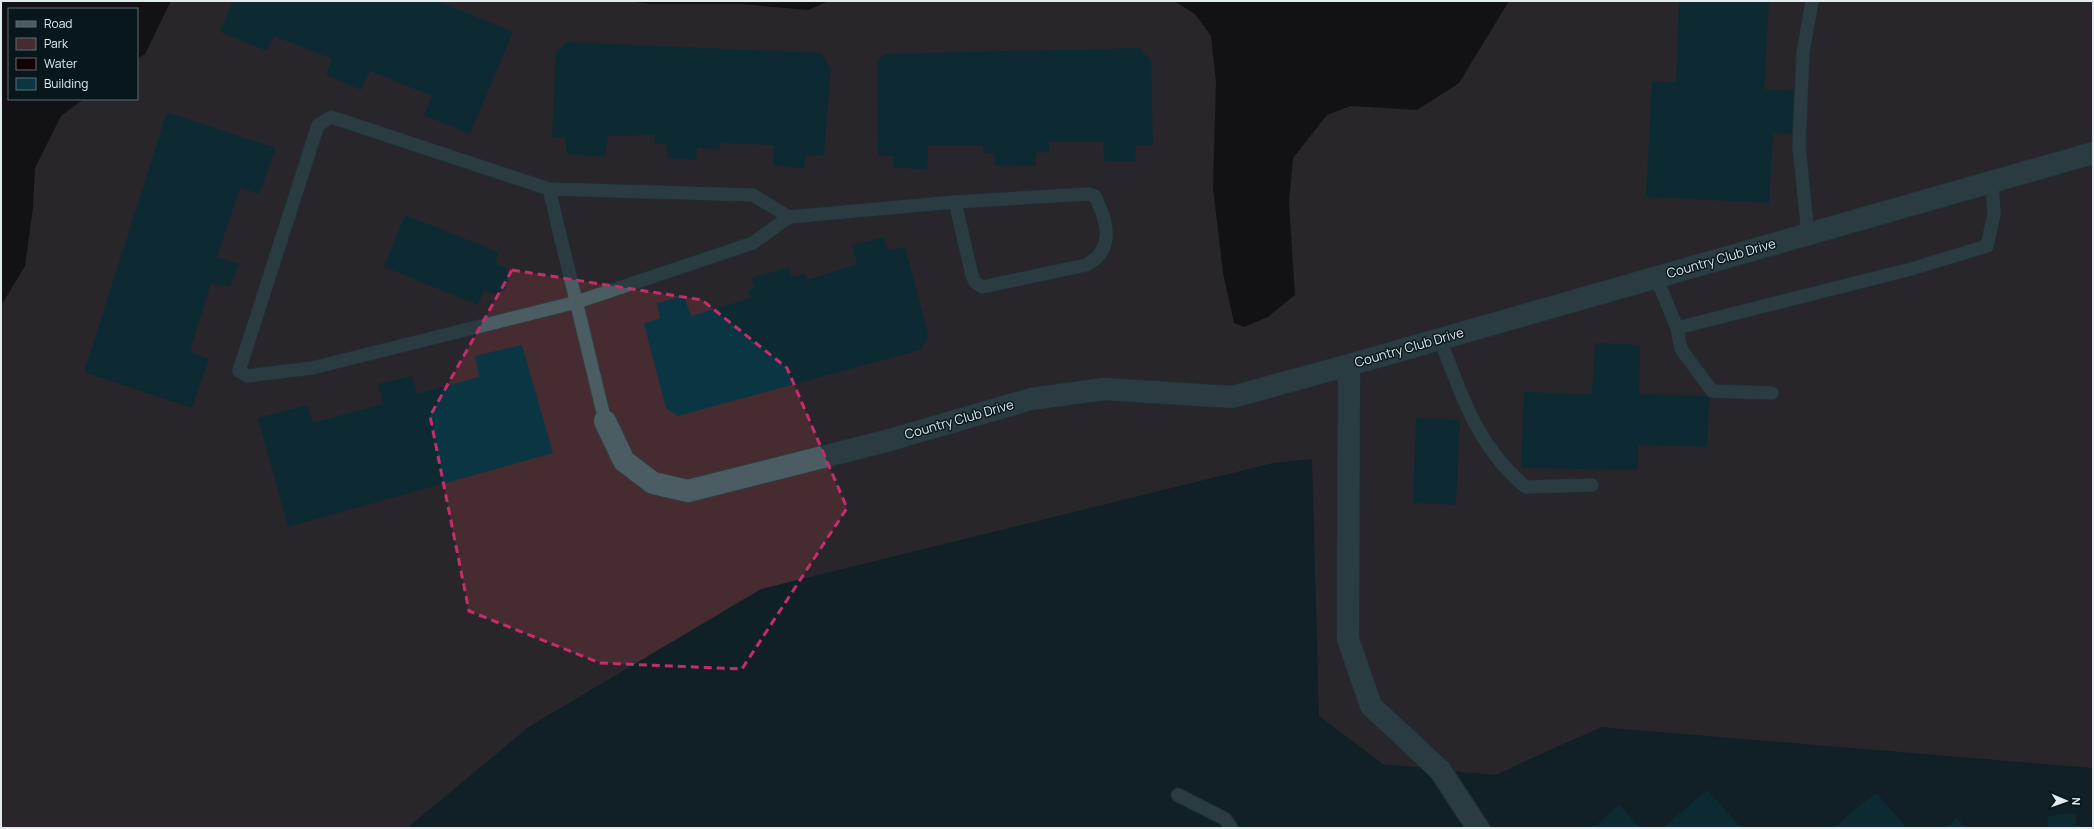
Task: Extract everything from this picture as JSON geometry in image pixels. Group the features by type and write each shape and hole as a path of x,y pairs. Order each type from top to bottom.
{"street":[{"name":"Country Club Drive","path":"605,421 624,461 653,483 688,491 886,440 1031,399 1104,389 1232,397 2093,153"},
{"name":"Country Club Drive","path":"1349,365 1348,639 1371,706 1440,770 1478,828"}],"lane":[{"path":"1808,234 1799,147 1804,53 1812,1"},
{"path":"789,217 753,196 549,189 331,117 318,125 240,371 248,376 312,368 577,302 753,243 789,217 955,202 1088,194 1095,196 1108,233 1104,248 1097,259 1086,265 982,287 975,282 972,275 955,202"},
{"path":"1677,328 1911,269 1987,246 1994,214 1992,182"},
{"path":"549,189 605,421"},
{"path":"1656,277 1677,328 1681,349 1712,391 1772,393"},
{"path":"1440,338 1462,398 1487,446 1510,473 1526,487 1592,485"},
{"path":"1178,795 1225,819 1231,828"}],"highlighted area":[{"path":"512,270 702,300 787,368 847,508 742,669 600,663 469,611 430,416"}],"green space":[{"path":"1,1 2093,1 2093,768 1601,727 1495,775 1383,764 1319,716 1312,459 1273,463 761,589 530,726 407,828 1,828"}],"water":[{"path":"1,1 171,1 145,54 138,58 138,8 8,8 8,100 83,100 61,116 35,168 33,208 25,266 1,306"},
{"path":"624,1 829,1 808,10 740,4 651,4"},
{"path":"1174,1 1509,1 1459,83 1417,110 1351,106 1327,115 1293,158 1289,202 1295,295 1268,317 1244,327 1234,323 1223,273 1213,188 1216,82 1211,36 1195,14"}],"building":[{"path":"233,1 438,1 513,32 470,134 424,115 432,96 370,71 361,90 326,75 332,59 274,36 267,51 220,32"},
{"path":"1679,1 1769,1 1764,89 1800,91 1796,134 1773,133 1769,203 1646,197 1652,81 1676,82"},
{"path":"567,42 821,53 831,68 824,155 805,156 804,169 774,165 773,145 721,143 719,149 697,148 696,160 667,158 667,145 655,143 654,135 608,136 605,157 567,154 565,138 552,137 556,52"},
{"path":"1139,48 1151,60 1153,146 1136,146 1135,162 1104,161 1103,142 1049,142 1049,152 1036,153 1036,166 995,165 994,154 983,153 983,146 928,146 927,169 894,168 893,156 878,156 877,62 884,54"},
{"path":"167,112 276,148 259,194 240,188 217,257 239,264 230,287 211,283 190,351 209,359 192,408 84,372"},
{"path":"405,215 499,252 495,263 505,267 509,278 505,290 495,294 484,290 478,305 384,267"},
{"path":"884,237 888,250 905,247 929,337 920,350 678,416 666,408 644,324 660,318 657,303 684,296 691,316 751,298 748,291 755,288 751,278 788,268 792,277 805,274 807,280 857,264 852,245"},
{"path":"1595,343 1640,345 1639,394 1709,396 1707,447 1638,445 1638,470 1521,468 1524,392 1592,394"},
{"path":"522,345 553,453 288,527 258,418 307,405 313,423 383,404 378,384 412,376 417,394 479,377 475,356"},
{"path":"1416,418 1460,420 1456,505 1413,503"},
{"path":"1707,790 1742,828 1663,828"},
{"path":"1876,793 1907,828 1833,828"},
{"path":"1619,805 1640,828 1593,828"},
{"path":"2075,813 2077,828 2049,828 2047,816"},
{"path":"1957,818 1966,828 1945,828"}]}
